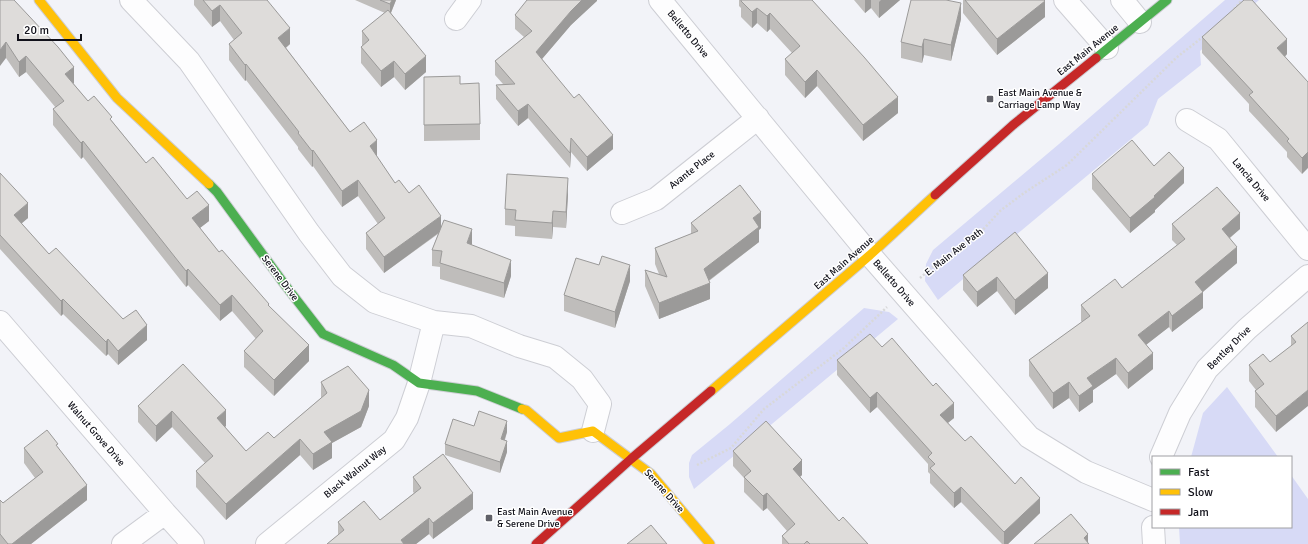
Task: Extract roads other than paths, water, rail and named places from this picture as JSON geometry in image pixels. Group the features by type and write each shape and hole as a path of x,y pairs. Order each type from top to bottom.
{"street":[{"name":"Serene Drive","path":"39,0 117,98 217,192 284,285 323,334 393,365 419,383 477,391 526,410 559,438 594,431 651,474 710,544"},
{"path":"131,0 189,61 309,233 342,276 375,302 434,322 472,326 519,346 555,357 582,379 600,404 594,431"},
{"path":"456,19 470,0"},
{"name":"Belletto Drive","path":"660,0 870,255 1029,437 1086,472 1152,500"},
{"path":"1065,0 1107,48"},
{"path":"1122,0 1140,22"},
{"name":"East Main Avenue","path":"536,544 631,459 870,255 1013,125 1167,0"},
{"name":"Avante Place","path":"622,212 656,199 758,118"},
{"name":"Lancia Drive","path":"1187,120 1218,139 1308,249"},
{"name":"Bentley Drive","path":"1161,456 1180,413 1207,369 1247,329 1308,276"},
{"name":"Walnut Grove Drive","path":"0,322 193,544"},
{"name":"Black Walnut Way","path":"267,544 394,440 407,418 419,383 434,322"},
{"path":"123,544 165,513"},
{"path":"1153,528 1154,544"}],"place":[{"name":"East Main Avenue & Carriage Lamp Way","path":"990,99"},
{"name":"East Main Avenue & Serene Drive","path":"489,518"}]}
